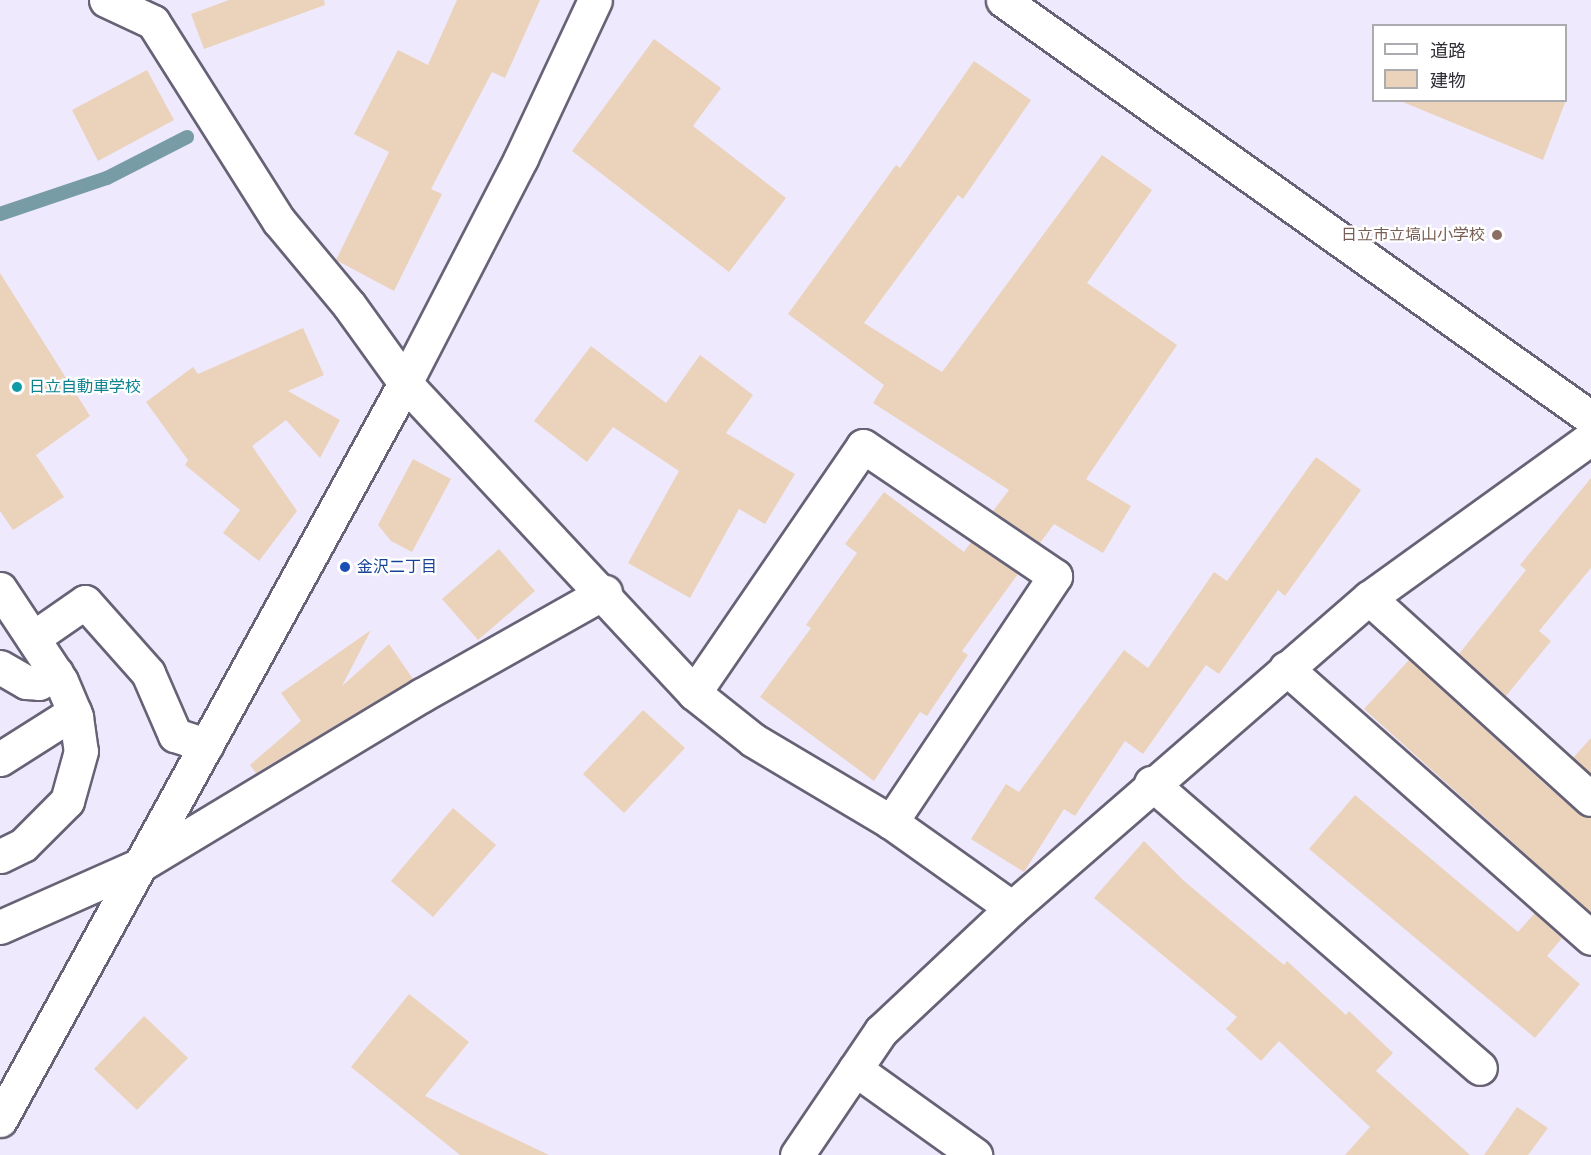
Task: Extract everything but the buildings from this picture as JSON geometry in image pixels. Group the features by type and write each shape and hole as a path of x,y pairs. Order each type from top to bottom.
{"street":[{"path":"106,0 153,22 279,221 349,305 405,383 605,592 694,693 753,740 891,822 1012,908"},
{"path":"0,1120 405,383 521,158 595,0"},
{"path":"1003,0 1591,418"},
{"path":"797,1155 881,1031 1012,908 1151,783 1369,598 1591,438"},
{"path":"694,693 863,446 1055,576 891,822"},
{"path":"0,589 56,674 74,712 81,750 67,801 23,845 0,856"},
{"path":"0,927 141,865 422,695 605,592"},
{"path":"1369,598 1591,799"},
{"path":"33,638 85,602 148,673 174,735 206,745"},
{"path":"0,667 26,682 39,682 56,674"},
{"path":"1286,668 1591,938"},
{"path":"0,759 74,712"},
{"path":"1151,783 1479,1068"},
{"path":"855,1069 975,1155"}],"waterway":[{"path":"0,214 107,178 187,137"}],"place":[{"name":"日立市立塙山小学校","path":"1497,235"},
{"name":"日立自動車学校","path":"17,387"},
{"name":"金沢二丁目","path":"345,567"}]}
